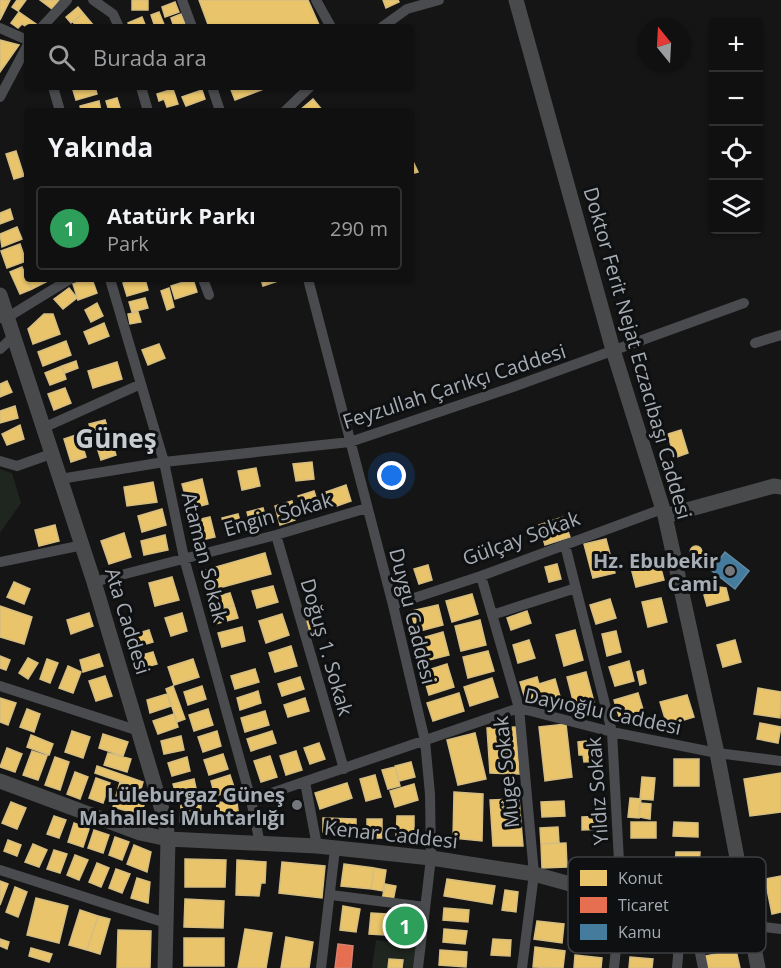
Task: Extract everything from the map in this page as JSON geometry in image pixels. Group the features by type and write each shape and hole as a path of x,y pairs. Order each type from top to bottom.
{"main road":[{"name":"Doktor Ferit Nejat Eczacıbaşı Caddesi","path":"516,0 614,351 664,513 717,753 736,857"},
{"name":"Ata Caddesi","path":"0,295 4,317 14,336 51,454 83,545 161,805 168,840 165,968"},
{"name":"Gülçay Sokak","path":"664,513 774,486 781,487"},
{"name":"Kenar Caddesi","path":"0,781 140,833 168,840 317,846 431,858 534,874 568,883"},
{"name":"Doktor Ferit Nejat Eczacıbaşı Caddesi","path":"754,953 758,968"}],"street":[{"path":"45,24 67,0"},
{"path":"93,0 107,4 118,24"},
{"path":"182,0 191,24"},
{"path":"316,0 329,24"},
{"path":"385,24 405,5 439,0"},
{"path":"0,28 24,39"},
{"path":"0,97 24,52"},
{"path":"54,90 59,108"},
{"path":"142,90 147,108"},
{"path":"213,90 219,108"},
{"path":"288,108 307,90"},
{"path":"4,317 65,282"},
{"name":"Ataman Sokak","path":"111,282 164,462 184,558 251,800 260,844"},
{"path":"204,282 209,295"},
{"name":"Duygu Caddesi","path":"309,282 393,605 425,741 430,794 431,858 418,968"},
{"name":"Feyzullah Çarıkçı Caddesi","path":"60,479 164,462 350,441 614,351 744,303"},
{"path":"755,343 781,335"},
{"path":"0,349 14,336"},
{"path":"43,428 141,384"},
{"path":"0,461 16,466 51,454"},
{"name":"Engin Sokak","path":"94,582 276,535 367,508"},
{"name":"Gülçay Sokak","path":"393,605 664,513"},
{"name":"Doğuş 1. Sokak","path":"276,535 344,770"},
{"path":"0,562 83,545"},
{"name":"Yıldız Sokak","path":"565,546 612,732 619,857"},
{"name":"Müge Sokak","path":"481,576 519,708 534,874 522,968"},
{"path":"492,615 576,588"},
{"path":"0,686 139,731"},
{"name":"Dayıoğlu Caddesi","path":"251,800 344,770 519,708 612,732 717,753 781,761"},
{"path":"304,782 317,846"},
{"path":"321,968 335,849"},
{"path":"0,870 166,923"},
{"path":"331,895 425,907"},
{"name":"Kenar Caddesi","path":"766,928 781,929"},
{"name":"Yıldız Sokak","path":"614,968 616,953"},
{"path":"676,968 678,953"},
{"path":"700,953 703,968"}],"shaded area":[{"path":"0,469 12,473 21,503 0,533"},
{"path":"392,909 420,912 414,968 372,968 376,940 389,942"}],"building: Konut":[{"path":"0,0 10,0 0,20"},
{"path":"17,0 26,0 18,11 12,7"},
{"path":"40,0 59,0 52,9"},
{"path":"132,0 148,0 148,10 132,10"},
{"path":"199,0 308,0 319,24 208,24"},
{"path":"383,0 398,0 399,2 386,8"},
{"path":"175,2 179,12 165,17 162,7"},
{"path":"78,7 83,13 71,23 66,17"},
{"path":"19,12 36,24 22,24 18,28 11,23"},
{"path":"159,12 164,24 154,24 151,15"},
{"path":"83,13 92,24 75,24 73,22"},
{"path":"181,14 185,23 173,24 171,18"},
{"path":"142,17 145,24 128,24"},
{"path":"0,40 19,45 0,72"},
{"path":"73,90 96,90 97,94 76,100"},
{"path":"173,90 178,104 167,107 164,99 159,101 157,94"},
{"path":"202,90 205,99 186,106 182,97"},
{"path":"231,90 261,90 235,100"},
{"path":"117,98 120,108 108,108 106,101"},
{"path":"313,99 320,108 302,108"},
{"path":"99,101 100,108 80,108 80,106"},
{"path":"16,151 24,176 14,179 6,154"},
{"path":"10,209 13,219 0,224 0,213"},
{"path":"17,227 22,239 2,247 0,234"},
{"path":"20,244 24,262 7,268 1,251"},
{"path":"22,267 24,282 29,282 32,289 20,294 10,272"},
{"path":"28,282 46,282 32,289"},
{"path":"93,282 97,293 78,300 73,284"},
{"path":"146,282 148,290 127,296 123,283"},
{"path":"194,282 197,292 175,299 171,286"},
{"path":"262,282 275,282 263,286"},
{"path":"69,288 77,298 63,309 54,299"},
{"path":"169,288 174,307 167,310 161,291"},
{"path":"145,298 148,308 132,312 129,302"},
{"path":"97,303 103,316 91,322 85,310"},
{"path":"138,312 141,322 130,324 128,314"},
{"path":"44,314 53,314 60,334 33,344 28,329"},
{"path":"104,323 109,336 89,344 84,332"},
{"path":"66,341 71,355 43,366 38,352"},
{"path":"159,344 165,358 148,365 142,350"},
{"path":"76,361 78,368 65,373 62,366"},
{"path":"117,362 122,379 93,388 88,371"},
{"path":"62,366 66,379 50,385 45,373"},
{"path":"7,381 12,392 0,397 0,384"},
{"path":"65,388 71,403 54,410 48,394"},
{"path":"15,406 18,418 0,423 0,411"},
{"path":"105,420 110,436 95,441 89,424"},
{"path":"20,425 24,439 7,445 2,434"},
{"path":"681,430 688,453 674,458 668,434"},
{"path":"79,434 86,457 71,462 64,439"},
{"path":"110,436 116,455 101,460 95,441"},
{"path":"312,462 314,479 296,481 293,464"},
{"path":"256,468 260,486 242,490 238,471"},
{"path":"202,479 208,504 189,509 182,484"},
{"path":"153,482 157,502 127,506 124,487"},
{"path":"346,485 351,501 331,508 326,492"},
{"path":"314,491 320,510 304,514 298,496"},
{"path":"292,501 295,520 280,525 275,506"},
{"path":"263,508 268,526 252,531 247,512"},
{"path":"162,509 166,525 142,532 138,516"},
{"path":"238,514 243,531 226,536 222,518"},
{"path":"210,517 215,537 197,541 192,521"},
{"path":"563,517 570,537 545,545 539,525"},
{"path":"55,525 59,541 39,546 35,530"},
{"path":"124,533 131,557 109,564 101,541"},
{"path":"165,535 168,550 144,555 141,541"},
{"path":"606,539 615,573 593,578 584,544"},
{"path":"696,546 702,552 696,558 690,552"},
{"path":"265,553 271,574 208,591 202,571"},
{"path":"658,557 664,580 636,587 630,564"},
{"path":"557,564 561,579 549,582 545,567"},
{"path":"428,565 432,580 419,584 414,569"},
{"path":"172,577 179,600 155,606 149,583"},
{"path":"14,582 30,589 24,604 7,597"},
{"path":"273,586 278,602 257,608 252,591"},
{"path":"711,586 726,588 729,600 707,606 704,595 711,593"},
{"path":"230,593 234,605 212,611 208,599"},
{"path":"472,594 478,614 452,622 446,601"},
{"path":"661,598 667,622 648,627 642,602"},
{"path":"610,599 616,618 596,624 590,605"},
{"path":"234,605 238,618 215,624 212,612"},
{"path":"438,605 443,625 416,632 411,611"},
{"path":"0,606 32,617 24,644 0,637"},
{"path":"527,611 531,623 511,630 507,618"},
{"path":"89,613 93,626 71,634 67,620"},
{"path":"182,613 187,631 171,636 165,618"},
{"path":"282,614 289,635 266,643 259,621"},
{"path":"322,618 326,632 308,637 304,622"},
{"path":"480,620 486,645 461,651 455,626"},
{"path":"242,627 245,641 222,647 218,633"},
{"path":"149,630 153,642 133,648 129,636"},
{"path":"575,630 583,660 564,666 556,635"},
{"path":"616,631 621,652 607,656 602,634"},
{"path":"443,632 449,655 421,662 415,640"},
{"path":"529,640 535,658 518,663 513,645"},
{"path":"735,640 741,662 723,667 717,645"},
{"path":"291,646 297,666 275,672 269,653"},
{"path":"488,651 494,671 468,678 463,657"},
{"path":"153,652 157,664 139,669 135,657"},
{"path":"99,654 103,666 83,672 80,660"},
{"path":"0,656 10,660 6,670 0,668"},
{"path":"28,658 38,663 28,679 19,673"},
{"path":"47,659 58,663 50,683 40,679"},
{"path":"193,659 199,677 174,685 168,667"},
{"path":"629,661 634,681 615,686 609,667"},
{"path":"447,664 454,687 429,695 422,672"},
{"path":"68,666 81,672 73,693 59,688"},
{"path":"255,669 259,682 235,689 231,676"},
{"path":"643,670 646,683 640,685 637,672"},
{"path":"586,672 594,702 575,708 567,677"},
{"path":"105,676 112,696 96,701 89,681"},
{"path":"300,677 304,689 282,696 278,684"},
{"path":"537,677 539,684 555,679 561,700 543,705 541,697 526,702 520,682"},
{"path":"492,678 498,697 470,706 464,687"},
{"path":"173,686 185,719 177,722 166,689"},
{"path":"202,686 206,699 188,705 184,692"},
{"path":"758,688 781,692 780,718 754,714"},
{"path":"258,691 261,703 240,710 237,698"},
{"path":"459,693 464,711 433,721 427,703"},
{"path":"638,693 645,716 621,723 614,700"},
{"path":"167,694 171,706 150,713 147,700"},
{"path":"687,695 694,717 667,725 660,702"},
{"path":"0,698 16,703 8,725 0,722"},
{"path":"305,698 309,711 288,717 284,705"},
{"path":"27,709 40,714 34,732 20,727"},
{"path":"208,709 213,725 194,731 189,715"},
{"path":"265,711 269,725 245,732 241,718"},
{"path":"174,714 178,727 158,734 153,721"},
{"path":"760,723 781,727 778,743 757,739"},
{"path":"566,724 572,777 545,781 539,727"},
{"path":"516,727 519,774 490,773 487,728"},
{"path":"72,731 90,737 83,758 65,752"},
{"path":"217,731 221,746 203,752 198,737"},
{"path":"272,731 276,743 251,751 247,739"},
{"path":"475,733 486,779 458,785 447,740"},
{"path":"103,734 128,742 123,756 99,748"},
{"path":"31,735 53,744 49,755 27,747"},
{"path":"181,736 184,750 164,754 161,741"},
{"path":"586,741 587,745 600,744 601,761 584,762 583,755 579,755 578,742"},
{"path":"319,743 325,759 310,764 304,748"},
{"path":"7,748 22,754 15,772 0,767"},
{"path":"32,751 47,756 38,780 23,775"},
{"path":"296,751 302,770 286,775 280,756"},
{"path":"108,753 131,759 127,772 104,765"},
{"path":"223,754 228,769 209,775 204,760"},
{"path":"270,756 277,777 261,782 254,761"},
{"path":"55,757 69,762 60,790 45,785"},
{"path":"187,757 190,771 172,776 168,763"},
{"path":"674,759 699,759 699,786 674,786"},
{"path":"411,762 415,777 399,781 395,766"},
{"path":"97,766 143,782 141,789 95,773"},
{"path":"395,767 400,786 388,789 382,770"},
{"path":"75,772 88,777 80,799 67,794"},
{"path":"781,773 781,812 750,816 744,779"},
{"path":"230,775 235,790 215,796 211,781"},
{"path":"375,775 381,797 366,801 360,779"},
{"path":"642,777 655,778 653,800 640,799"},
{"path":"96,778 110,783 103,803 89,798"},
{"path":"194,779 197,793 177,797 173,784"},
{"path":"120,782 138,788 144,805 141,815 113,807"},
{"path":"347,783 352,798 320,809 315,793"},
{"path":"414,784 418,800 395,807 390,791"},
{"path":"454,792 483,794 482,841 453,838"},
{"path":"630,798 641,799 639,818 628,817"},
{"path":"519,799 523,846 493,846 490,800"},
{"path":"564,801 565,816 542,817 541,802"},
{"path":"11,802 26,808 17,829 2,823"},
{"path":"217,802 237,803 240,825 216,825"},
{"path":"640,803 651,804 650,819 639,817"},
{"path":"181,804 201,805 200,823 180,822"},
{"path":"54,816 66,820 59,838 47,834"},
{"path":"397,816 414,816 414,839 396,838"},
{"path":"607,816 608,829 582,830 582,817"},
{"path":"323,818 356,819 356,836 323,832"},
{"path":"367,819 382,819 382,838 367,838"},
{"path":"631,822 656,822 656,838 631,838"},
{"path":"674,822 698,823 698,837 673,836"},
{"path":"74,823 89,829 83,847 68,842"},
{"path":"558,827 559,843 541,844 540,828"},
{"path":"94,830 109,835 103,853 88,848"},
{"path":"115,837 129,842 122,860 109,855"},
{"path":"8,840 21,845 17,856 4,851"},
{"path":"566,843 567,867 542,868 541,844"},
{"path":"33,844 47,850 39,867 25,862"},
{"path":"134,845 151,852 147,872 127,864"},
{"path":"54,850 67,854 60,873 47,869"},
{"path":"676,852 700,852 700,857 676,857"},
{"path":"75,855 88,860 79,880 67,875"},
{"path":"185,859 226,860 225,887 185,887"},
{"path":"237,860 266,862 265,883 261,883 259,896 236,895"},
{"path":"282,862 325,866 322,898 279,893"},
{"path":"97,863 109,868 101,887 89,882"},
{"path":"344,864 374,868 371,889 341,886"},
{"path":"374,868 386,870 383,891 371,889"},
{"path":"116,869 130,874 122,893 109,888"},
{"path":"781,876 781,912 772,914 766,879"},
{"path":"137,878 150,882 148,903 131,898"},
{"path":"447,879 495,886 492,904 444,896"},
{"path":"0,881 8,884 0,905"},
{"path":"385,884 396,886 393,901 382,900"},
{"path":"15,887 27,892 18,917 6,912"},
{"path":"505,890 518,892 516,912 502,910"},
{"path":"36,898 68,906 59,943 27,935"},
{"path":"185,899 224,901 223,928 184,927"},
{"path":"343,906 360,909 356,932 340,930"},
{"path":"444,908 469,910 468,922 443,920"},
{"path":"80,910 98,916 87,950 69,945"},
{"path":"371,913 387,914 385,935 369,934"},
{"path":"98,916 110,919 100,954 87,950"},
{"path":"537,921 564,924 562,943 534,939"},
{"path":"245,929 272,933 266,968 238,968"},
{"path":"444,929 467,931 465,944 443,942"},
{"path":"118,930 151,931 150,968 117,968"},
{"path":"286,937 313,942 309,968 281,968"},
{"path":"184,938 224,938 224,966 184,966"},
{"path":"0,939 9,942 7,949 0,946"},
{"path":"493,939 511,940 510,956 491,955"},
{"path":"535,947 565,951 563,968 533,967"},
{"path":"31,948 52,954 49,962 29,956"},
{"path":"440,950 467,952 466,967 439,965"},
{"path":"737,953 740,968 708,968 705,956"},
{"path":"575,955 602,958 601,968 574,968"},
{"path":"630,957 653,959 652,968 629,968"},
{"path":"389,959 403,960 402,968 388,968"}],"building: Ticaret":[{"path":"338,944 353,946 351,968 335,968"}],"building: Kamu":[{"name":"Hz. Ebubekir Cami","path":"725,552 749,571 735,589 711,570"}],"place":[{"name":"Hz. Ebubekir Cami","path":"730,571"},
{"name":"Lüleburgaz Güneş Mahallesi Muhtarlığı","path":"297,805"},
{"name":"Atatürk Parkı","path":"405,926"}],"district":[{"name":"Güneş","path":"116,438"}]}
